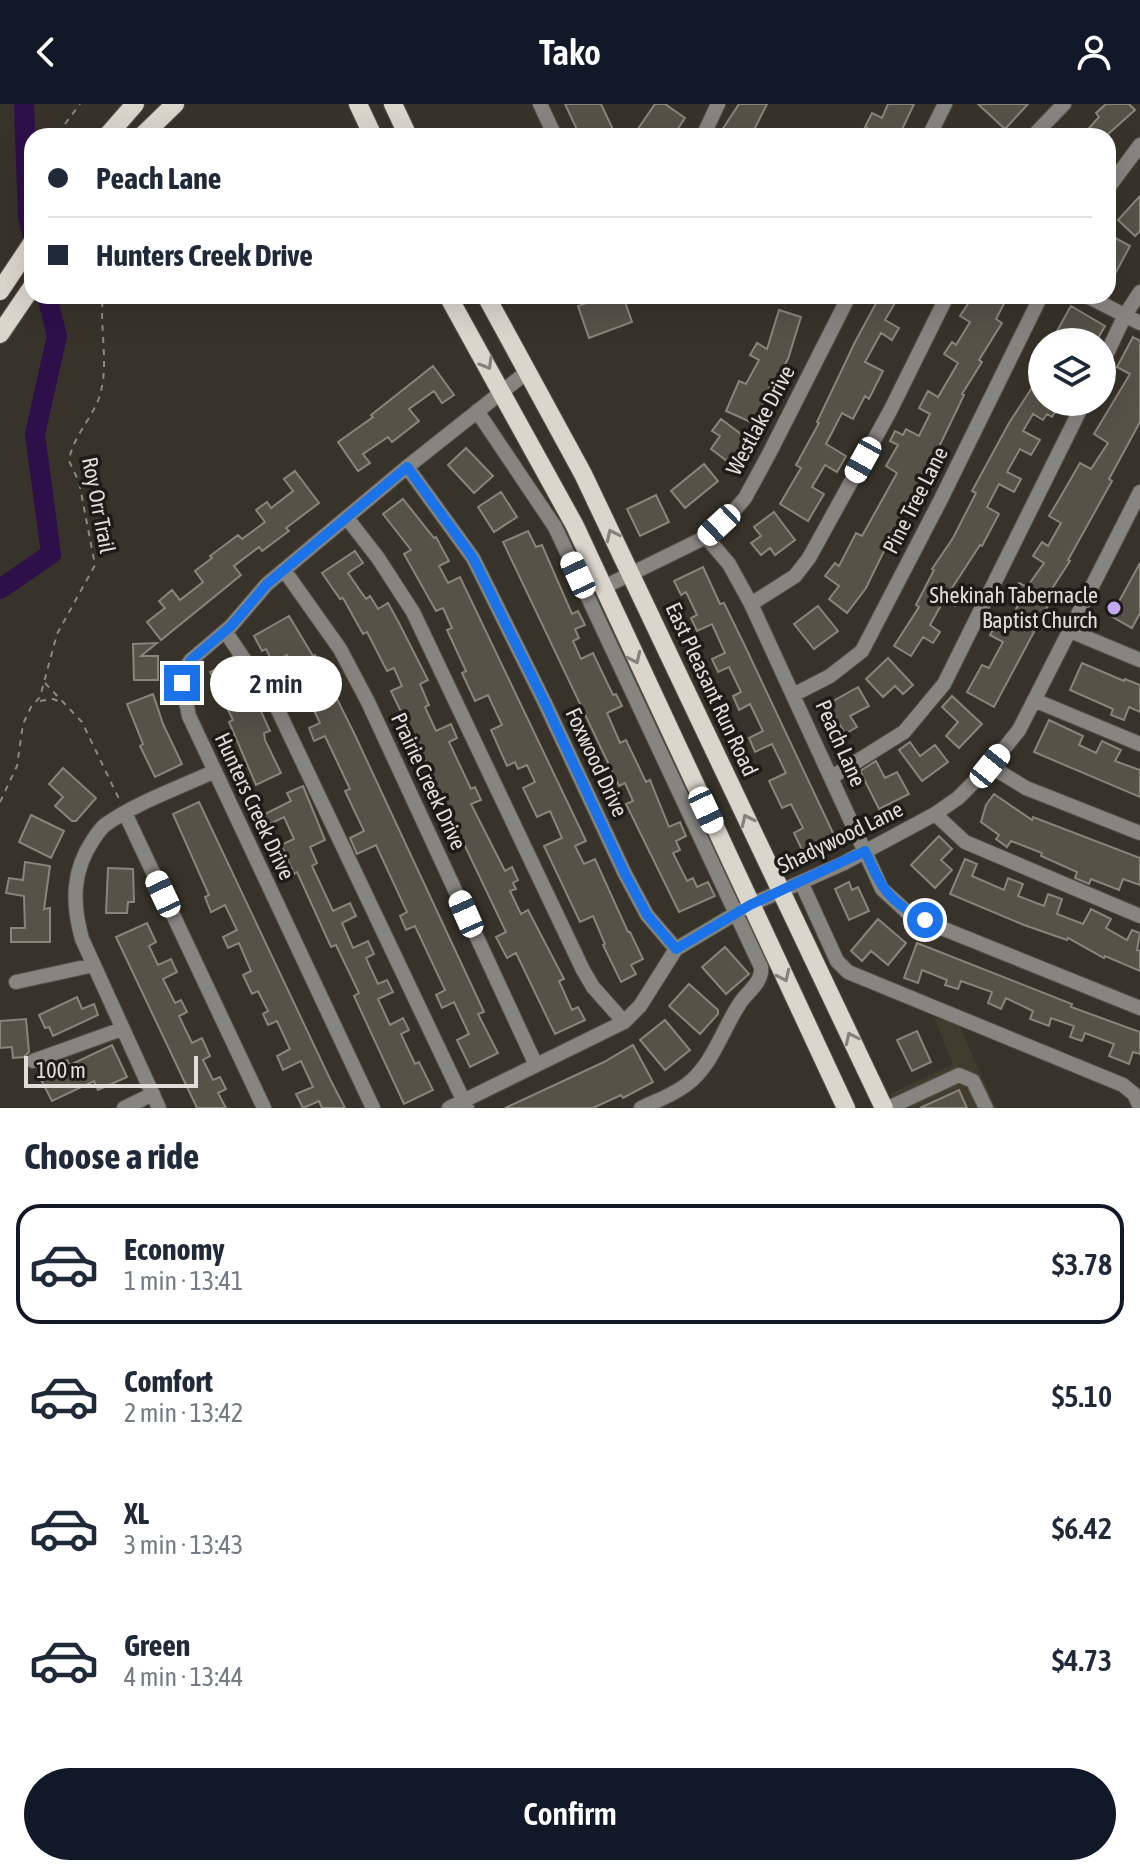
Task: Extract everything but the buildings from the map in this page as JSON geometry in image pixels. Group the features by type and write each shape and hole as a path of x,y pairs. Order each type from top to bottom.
{"main road":[{"path":"114,128 135,104"},
{"path":"150,128 175,104"},
{"path":"358,104 369,128"},
{"path":"393,104 404,128"},
{"path":"0,291 24,255"},
{"path":"0,334 24,299"},
{"path":"453,304 575,526 744,909 846,1108"},
{"name":"East Pleasant Run Road","path":"490,304 583,474 886,1108"}],"street":[{"path":"540,104 551,128"},
{"path":"707,128 718,104"},
{"path":"933,128 945,104"},
{"path":"1041,128 1064,104"},
{"path":"1116,177 1140,145"},
{"path":"1116,334 1140,292"},
{"name":"Westlake Drive","path":"602,588 706,537 745,498 845,304"},
{"path":"751,604 795,576 809,558 890,411 943,304"},
{"name":"Pine Tree Lane","path":"795,694 830,676 862,651 1037,304"},
{"path":"1103,304 1140,323"},
{"name":"Hunters Creek Drive","path":"373,1108 189,716 182,683 191,660 225,631 267,584 527,372"},
{"path":"477,411 555,527 744,909 759,958 762,974 737,1007 700,1071 687,1085 641,1108"},
{"path":"832,777 904,732 944,684 1077,416"},
{"name":"Foxwood Drive","path":"407,467 473,558 625,874 647,915 676,949"},
{"name":"Shadywood Lane","path":"449,1108 465,1105 536,1065 624,1022 640,1006 676,949 744,909 935,814 958,798 990,766 1019,730 1140,492"},
{"path":"347,518 413,612 583,970 593,987 624,1022"},
{"name":"Peach Lane","path":"706,537 729,564 751,604 882,889 906,911 944,929 1140,1008"},
{"name":"Prairie Creek Drive","path":"284,570 340,649 368,702 536,1065"},
{"path":"1068,630 1140,660"},
{"path":"225,631 277,708 465,1105"},
{"path":"1034,700 1140,744"},
{"path":"990,766 1026,788 1140,833"},
{"path":"124,1108 156,1101 82,939 75,912 75,881 84,853 102,827 215,771"},
{"path":"125,813 264,1108"},
{"path":"935,814 965,842 1140,916"},
{"path":"801,882 837,961 848,972 1123,1085 1134,1094 1140,1107"},
{"path":"16,982 94,965"},
{"path":"33,1061 122,1029"},
{"path":"886,1108 910,1104 959,1075 973,1081 986,1108"}],"path":[{"path":"65,128 80,104"},
{"name":"Roy Orr Trail","path":"0,802 17,766 27,715 38,701 57,634 95,565 79,482 69,461 94,410 102,382 103,304"},
{"path":"44,681 82,722 125,813"},
{"path":"38,701 53,699 62,703"}],"shaded area":[{"path":"946,1015 956,1019 996,1108 897,1108 890,1094 953,1064 935,1020"}],"waterway":[{"path":"24,104 25,128"},
{"path":"0,589 51,554 35,434 57,336 49,304"}],"place":[{"name":"Shekinah Tabernacle Baptist Church","path":"1114,608"}],"route":[{"path":"182,683 191,660 231,626 267,584 407,467 473,558 625,874 647,915 676,949 750,905 865,851 882,889 906,911 925,920"}]}
